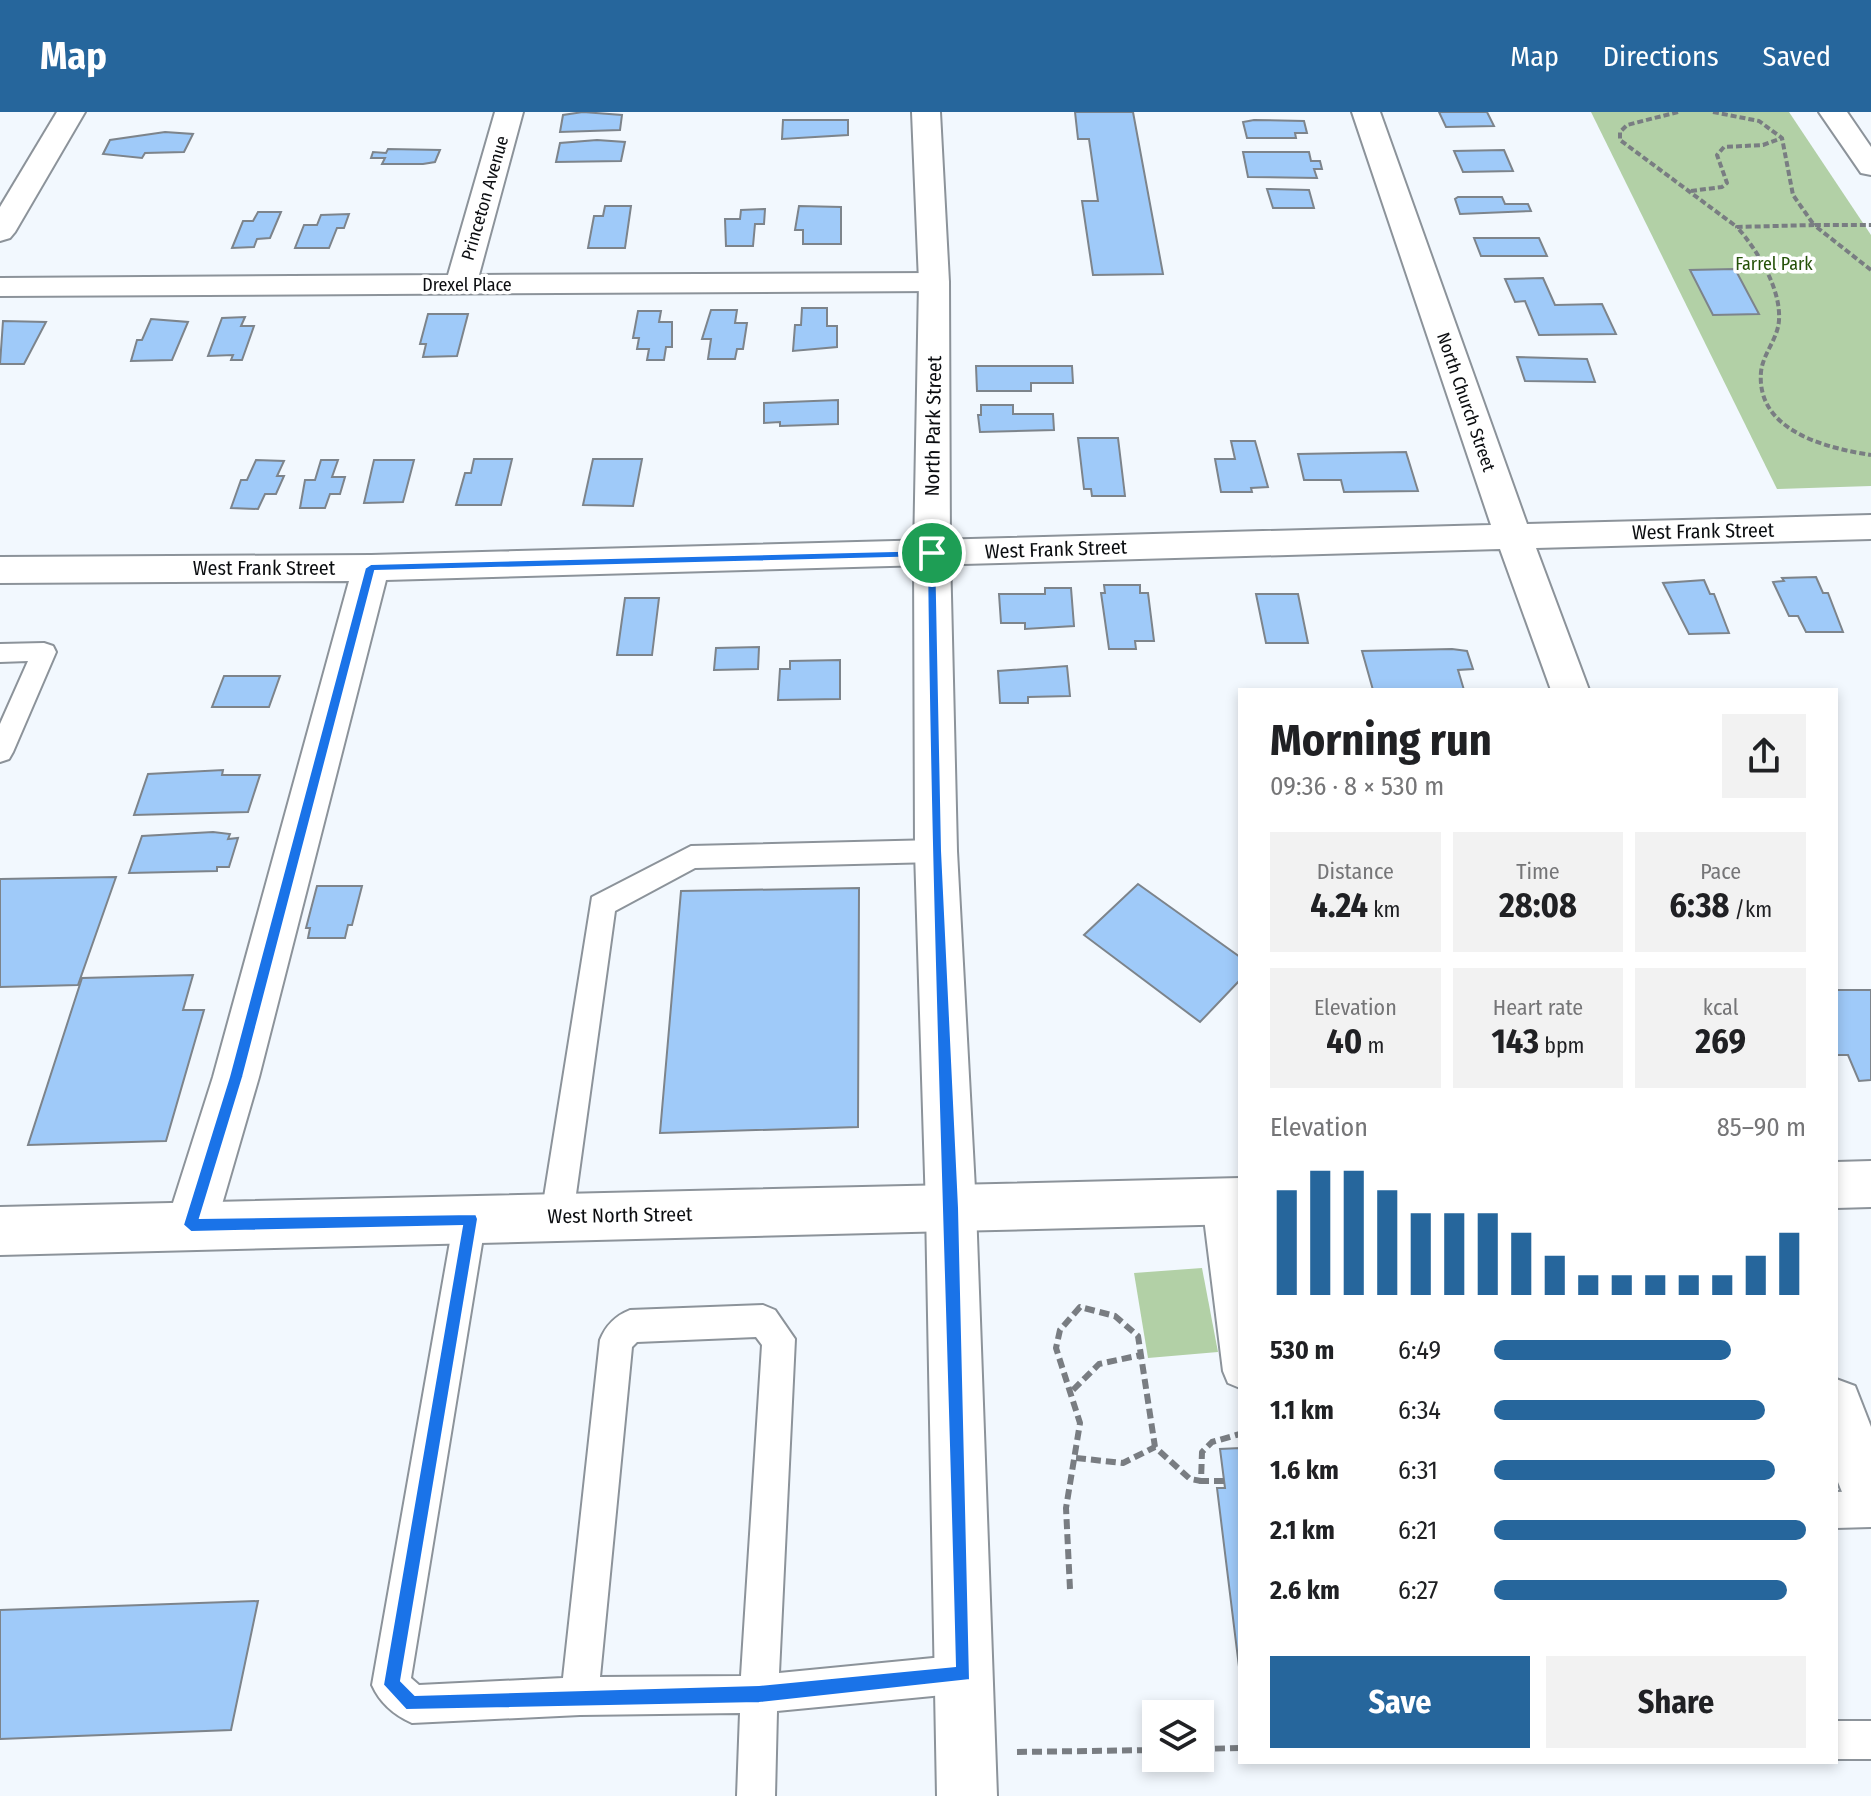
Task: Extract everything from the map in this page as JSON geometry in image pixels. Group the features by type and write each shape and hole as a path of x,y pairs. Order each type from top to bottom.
{"street":[{"path":"0,232 10,200 71,112"},
{"name":"Princeton Avenue","path":"461,285 509,112"},
{"name":"North Park Street","path":"926,112 934,282 932,553 936,851 951,1208 967,1774"},
{"name":"North Church Street","path":"1366,112 1513,536 1569,688"},
{"path":"1833,112 1871,167"},
{"name":"Drexel Place","path":"0,287 934,282"},
{"name":"West Frank Street","path":"0,570 371,568 1871,527"},
{"path":"191,1225 236,1077 371,568"},
{"path":"1838,1185 1871,1184"},
{"name":"West North Street","path":"0,1231 1229,1201"},
{"path":"1838,1410 1871,1498"}],"lane":[{"path":"0,653 44,652 0,752"},
{"path":"557,1216 602,905 691,857 936,851"},
{"path":"1229,1201 1238,1340"},
{"path":"470,1219 391,1685 412,1704 580,1696 759,1694 964,1674"},
{"path":"580,1696 616,1340 630,1326 763,1321 779,1339 756,1796"},
{"path":"1838,1510 1871,1509"},
{"path":"1838,1740 1871,1740"}],"path":[{"path":"1678,112 1627,125 1620,132 1620,140 1737,227 1762,262 1779,314 1777,334 1761,370 1766,404 1777,420 1806,438 1849,452 1871,455"},
{"path":"1713,112 1759,121 1782,138 1793,195 1814,225 1871,270"},
{"path":"1689,191 1722,187 1727,183 1717,155 1724,147 1763,145 1782,138"},
{"path":"1737,227 1871,225"},
{"path":"1070,1589 1066,1518 1080,1427 1073,1390 1058,1362 1056,1348 1058,1334 1080,1307 1096,1309 1125,1322 1138,1336 1155,1447 1190,1479 1224,1481"},
{"path":"1073,1390 1099,1364 1141,1355"},
{"path":"1201,1481 1198,1468 1201,1451 1210,1441 1238,1434"},
{"path":"1076,1458 1123,1463 1155,1447"},
{"path":"1214,1749 1238,1748"},
{"path":"967,1774 1142,1752"}],"green space":[{"name":"Farrel Park","path":"1591,112 1789,112 1871,235 1871,486 1777,489"},
{"path":"1202,1268 1218,1352 1148,1358 1134,1273"}],"building":[{"path":"583,112 622,115 620,130 560,132 563,115"},
{"path":"1075,112 1133,112 1163,274 1093,275 1082,201 1098,201 1089,139 1078,139"},
{"path":"1439,112 1487,112 1494,126 1446,127"},
{"path":"783,120 848,120 848,135 782,139"},
{"path":"1304,121 1307,133 1295,133 1296,138 1247,138 1243,122"},
{"path":"165,132 193,134 184,152 145,153 142,158 103,154 110,140"},
{"path":"597,140 625,142 621,161 556,162 560,143"},
{"path":"388,149 440,150 435,162 423,164 382,164 385,158 371,158 373,152 386,153"},
{"path":"1504,150 1513,171 1463,172 1454,151"},
{"path":"1243,152 1309,152 1311,161 1320,161 1322,169 1314,169 1317,178 1248,177"},
{"path":"1267,189 1309,190 1314,208 1273,208"},
{"path":"1502,197 1505,204 1528,204 1531,211 1460,214 1455,199"},
{"path":"605,206 631,206 625,248 588,248 594,216 603,216"},
{"path":"799,206 841,207 841,244 803,244 803,230 795,230"},
{"path":"765,209 764,224 755,224 753,246 726,246 725,219 740,219 741,210"},
{"path":"258,212 281,212 270,238 257,239 254,247 232,248 243,221 253,221"},
{"path":"349,214 344,228 337,228 329,248 295,248 304,225 317,225 321,215"},
{"path":"1474,238 1539,238 1547,256 1481,256"},
{"path":"1735,269 1759,314 1713,315 1690,270"},
{"path":"1543,278 1555,305 1602,304 1616,334 1539,335 1525,301 1515,302 1505,279"},
{"path":"802,308 827,308 827,326 837,326 837,347 793,351 795,325 801,325"},
{"path":"711,310 737,310 735,323 747,323 743,349 737,349 735,359 708,359 711,339 702,339"},
{"path":"638,311 661,311 659,322 672,322 672,347 666,347 664,360 647,360 649,349 637,349 639,338 633,338"},
{"path":"428,314 468,314 457,356 423,357 426,344 420,344"},
{"path":"245,317 241,326 254,326 242,360 231,360 233,355 208,356 222,318"},
{"path":"151,319 188,322 172,360 131,361 137,340 142,340"},
{"path":"3,321 46,322 24,364 0,364"},
{"path":"1517,357 1587,359 1595,382 1525,381"},
{"path":"976,366 1072,366 1073,383 1031,383 1031,391 977,391"},
{"path":"838,400 838,424 780,426 780,422 764,423 764,403"},
{"path":"981,405 1013,405 1013,414 1053,414 1054,430 980,432 978,415 981,415"},
{"path":"1078,438 1118,438 1125,496 1092,496 1091,489 1084,489"},
{"path":"1231,441 1255,441 1268,487 1251,488 1252,492 1221,492 1215,459 1235,459"},
{"path":"1406,452 1418,491 1344,492 1341,480 1304,480 1298,454"},
{"path":"474,459 512,459 501,505 456,505 465,473 471,473"},
{"path":"593,459 642,459 633,506 583,505"},
{"path":"256,460 284,461 277,476 284,476 276,494 265,494 258,509 231,508 241,480 247,480"},
{"path":"321,460 338,460 332,477 345,477 340,494 330,494 325,508 300,508 305,480 315,480"},
{"path":"374,460 414,460 403,502 364,503"},
{"path":"1816,577 1823,593 1828,593 1843,632 1806,632 1798,616 1789,616 1773,582 1784,581 1782,578"},
{"path":"1704,580 1710,594 1714,594 1729,633 1689,634 1663,583"},
{"path":"1104,585 1140,585 1140,593 1148,593 1154,641 1135,641 1136,649 1109,649 1101,593 1105,593"},
{"path":"1045,588 1071,588 1074,626 1025,629 1025,623 1001,623 999,594 1045,594"},
{"path":"1256,594 1298,594 1308,643 1266,643"},
{"path":"625,598 659,598 652,655 617,655"},
{"path":"759,647 758,669 714,670 716,648"},
{"path":"1362,651 1467,651 1473,669 1458,670 1463,688 1372,688"},
{"path":"840,660 840,699 778,700 780,669 790,669 790,661"},
{"path":"1067,666 1070,696 1028,697 1028,703 1000,703 998,671"},
{"path":"224,676 280,676 269,707 212,707"},
{"path":"223,770 222,775 260,775 248,812 134,815 148,774"},
{"path":"230,834 228,839 238,838 229,867 217,867 217,871 129,873 142,836"},
{"path":"116,877 78,985 0,987 0,879"},
{"path":"1138,884 1238,956 1238,982 1200,1022 1084,935"},
{"path":"317,886 362,886 352,925 348,925 345,938 308,938 310,928 306,928"},
{"path":"859,888 858,1127 660,1133 681,891"},
{"path":"193,975 183,1010 204,1010 166,1141 28,1145 82,978"},
{"path":"1838,990 1871,990 1871,1080 1859,1081 1848,1055 1838,1055"},
{"path":"1238,1448 1238,1659 1217,1488 1225,1488 1220,1449"},
{"path":"258,1601 231,1730 0,1739 0,1610"}],"route":[{"path":"932,553 936,851 951,1208 964,1674 759,1694 580,1696 412,1704 391,1685 470,1219 191,1225 236,1077 371,568 932,553"}]}
